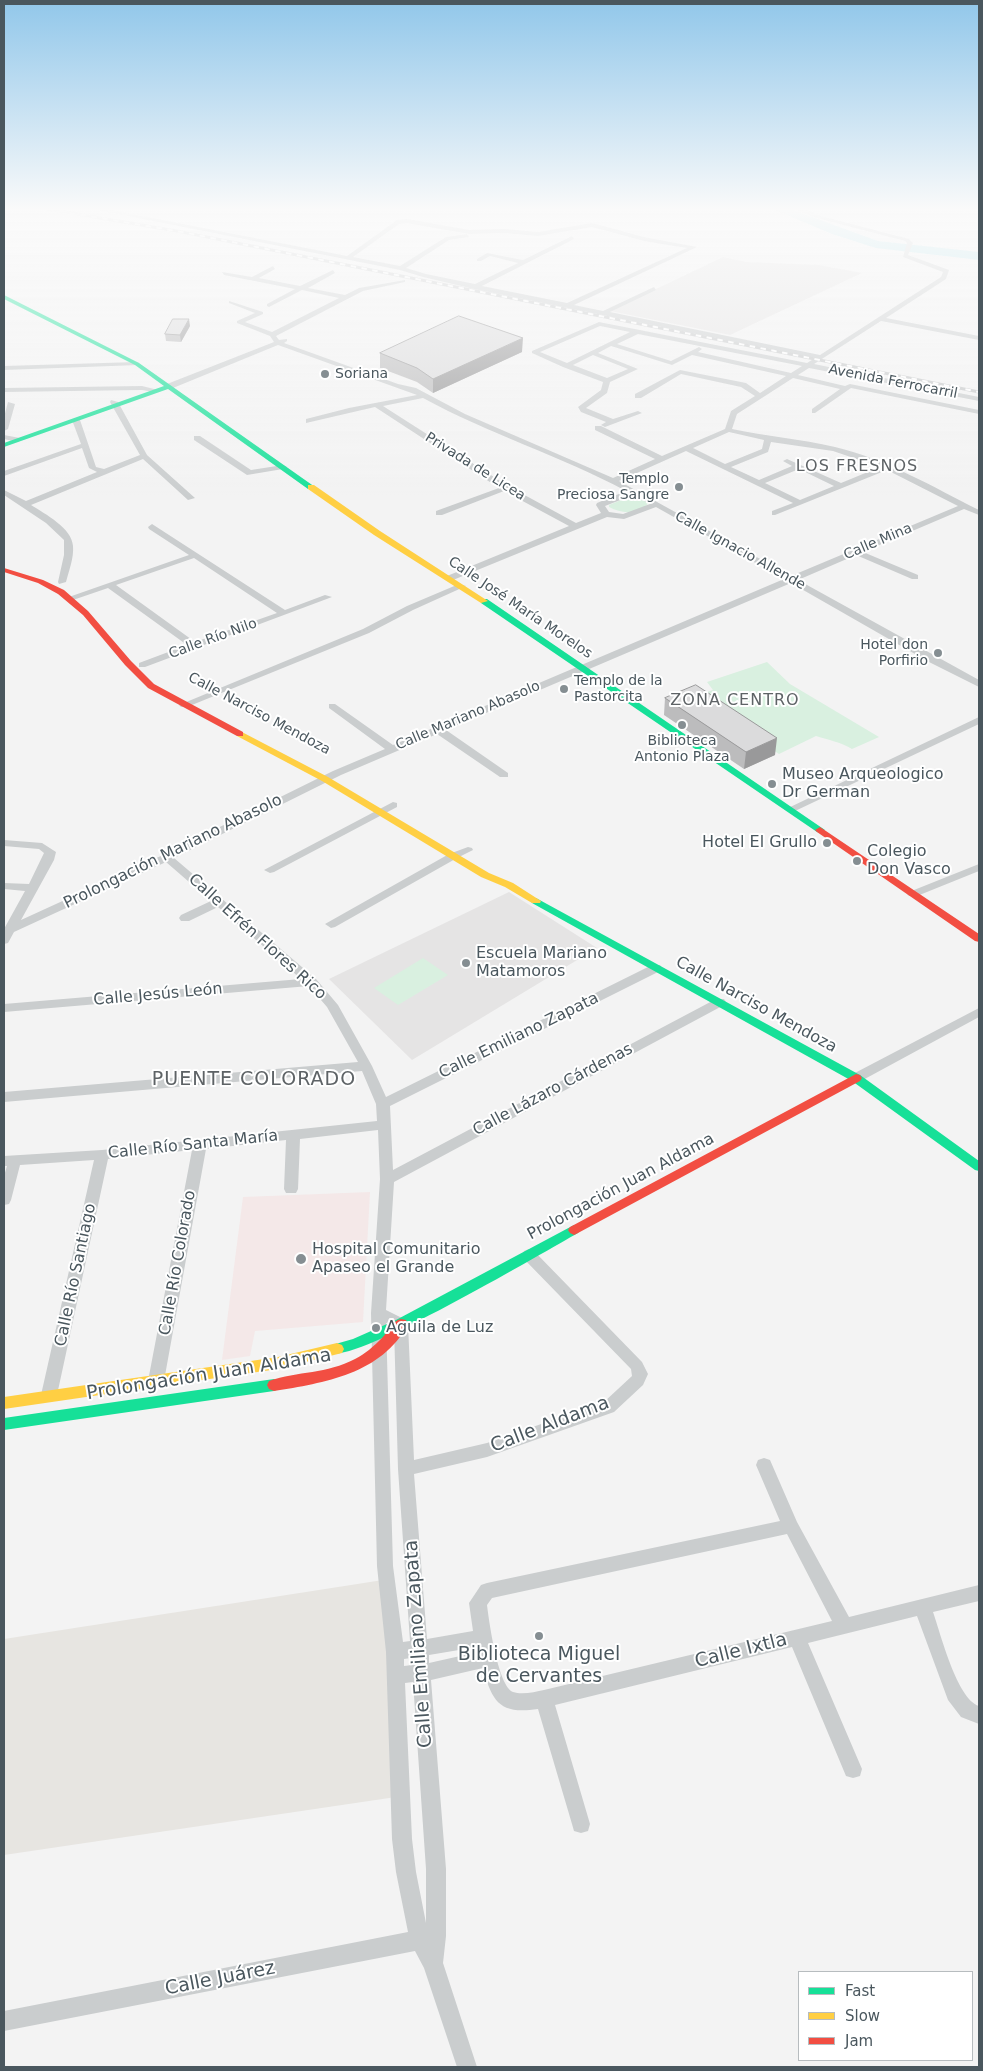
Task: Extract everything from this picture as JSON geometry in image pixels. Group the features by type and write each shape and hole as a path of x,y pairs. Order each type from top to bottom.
{"street":[{"name":"Calle José María Morelos","path":"19,306 137,364 171,384 283,467 377,533 462,586 790,808 979,939"},
{"name":"Calle Ignacio Allende","path":"240,306 261,313 239,322 396,386 413,390 612,481 792,579 912,650 979,684"},
{"path":"7,438 76,420 149,389 171,384 278,339 331,306"},
{"path":"566,306 820,357"},
{"path":"603,313 619,306"},
{"path":"728,430 734,413 900,306"},
{"path":"879,319 979,338"},
{"name":"Avenida Ferrocarril","path":"565,366 534,352 599,324 979,399"},
{"path":"565,366 638,331"},
{"path":"611,344 672,363 707,345"},
{"path":"565,366 606,381 634,369 593,352"},
{"path":"692,353 791,376 979,412"},
{"path":"4,368 137,364"},
{"path":"638,396 680,372 742,385 760,396"},
{"path":"815,411 848,387 857,378"},
{"path":"606,381 604,391 582,407 584,410 613,422"},
{"path":"4,390 149,389"},
{"path":"309,421 424,396"},
{"path":"7,438 115,403"},
{"path":"115,403 144,456 191,498"},
{"path":"7,438 11,404"},
{"name":"Privada de Licea","path":"377,405 505,488 575,526"},
{"path":"638,413 598,428 663,460"},
{"path":"76,420 93,468 104,472"},
{"path":"612,481 728,430 768,439 834,449 887,467 979,513"},
{"path":"197,438 250,473 283,467"},
{"path":"726,466 765,450 768,439"},
{"path":"4,474 84,445"},
{"path":"688,449 800,503"},
{"path":"26,504 144,456"},
{"path":"788,461 842,486"},
{"path":"758,483 800,466"},
{"path":"775,512 887,467"},
{"path":"439,513 505,488"},
{"path":"4,492 26,504 68,539 69,546 62,582"},
{"path":"606,514 600,505 632,492"},
{"path":"450,578 606,514 624,517 656,504"},
{"name":"Calle Mina","path":"792,579 964,506"},
{"path":"152,528 284,613"},
{"path":"856,552 915,577"},
{"path":"70,598 111,586 193,556"},
{"name":"Calle Narciso Mendoza","path":"4,563 62,582 82,595 142,665 157,677 353,782"},
{"name":"Calle Narciso Mendoza","path":"4,570 42,582 70,598 129,668 151,686 326,779 485,875 509,885 583,929 720,1002 856,1078 979,1167"},
{"name":"Calle Mariano Abasolo","path":"337,773 581,667 792,579"},
{"path":"111,586 194,646"},
{"path":"184,705 366,631 410,608 462,586"},
{"name":"Calle Río Nilo","path":"142,665 328,597"},
{"path":"332,706 392,749"},
{"path":"790,808 979,720"},
{"path":"437,729 504,774"},
{"name":"Prolongación Mariano Abasolo","path":"6,935 337,773"},
{"path":"377,796 397,807"},
{"path":"270,870 381,812 397,807"},
{"name":"Calle Narciso Mendoza","path":"451,840 504,874 509,885"},
{"path":"4,843 48,848 50,852 48,860 6,935"},
{"path":"331,924 453,856 468,850"},
{"name":"Calle Efrén Flores Rico","path":"167,856 312,982 332,1005 366,1066 383,1104 386,1178 378,1313 380,1333"},
{"path":"914,894 979,867"},
{"path":"4,886 32,888"},
{"path":"185,918 220,901"},
{"name":"Calle Emiliano Zapata","path":"383,1104 656,968"},
{"name":"Calle Jesús León","path":"4,1008 312,982"},
{"name":"Calle Lázaro Cárdenas","path":"386,1178 720,1002"},
{"path":"856,1078 979,1012"},
{"path":"4,1096 366,1066"},
{"name":"Prolongación Juan Aldama","path":"4,1403 278,1363 348,1346 401,1324 856,1078"},
{"name":"Calle Río Santa María","path":"9,1160 102,1155 383,1125"},
{"path":"291,1189 293,1135"},
{"name":"Calle Río Colorado","path":"156,1382 200,1145"},
{"name":"Calle Río Santiago","path":"49,1395 102,1155"},
{"path":"4,1200 9,1160"},
{"name":"Calle Aldama","path":"406,1469 487,1450 583,1417 609,1407 638,1380 640,1374 637,1366 529,1255"},
{"path":"378,1313 401,1324"},
{"name":"Calle Emiliano Zapata","path":"401,1324 406,1469 436,1869 428,1939"},
{"name":"Prolongación Juan Aldama","path":"4,1424 326,1377 344,1372 379,1353 390,1342 401,1324"},
{"name":"Calle Emiliano Zapata","path":"380,1333 385,1566 395,1652 402,1839 406,1872 467,2067"},
{"path":"764,1465 791,1526 844,1625"},
{"path":"395,1675 422,1673 488,1658 478,1604 487,1591 496,1587 791,1526"},
{"name":"Calle Ixtla","path":"488,1658 498,1690 502,1696 522,1702 544,1699 979,1593"},
{"path":"922,1606 954,1694 973,1713"},
{"path":"395,1652 483,1638"},
{"path":"797,1638 853,1769"},
{"path":"544,1699 581,1824"},
{"name":"Calle Juárez","path":"4,2021 428,1939"}],"shaded area":[{"path":"621,306 792,306 730,335 610,311"},
{"name":"Escuela Mariano Matamoros","path":"509,892 597,948 412,1060 329,979"},
{"name":"Hospital Comunitario Apaseo el Grande","path":"370,1192 363,1322 255,1331 250,1356 222,1360 243,1197"},
{"path":"383,1580 396,1797 4,1855 4,1639"}],"green space":[{"path":"631,496 636,496 649,503 639,510 629,512 609,507 609,505"},
{"path":"767,662 790,684 879,737 852,749 816,736 779,754 692,697 713,690 707,682"},
{"path":"423,958 448,975 398,1005 374,988"}],"building":[{"path":"459,316 523,338 433,379 417,368 380,353"},
{"path":"173,319 189,319 180,335 165,334"},
{"path":"696,685 777,738 746,752 665,698"}],"railway":[{"path":"549,306 979,392"}],"traffic: fast":[{"path":"21,306 137,364 311,487"},
{"path":"4,445 170,386"},
{"path":"484,601 820,830"},
{"path":"536,901 856,1078 979,1167"},
{"path":"337,1349 356,1344 401,1324 574,1230"},
{"path":"4,1424 274,1385"}],"traffic: slow":[{"path":"311,487 377,533 484,601"},
{"path":"240,734 325,779 485,875 509,885 536,901"},
{"path":"4,1403 278,1363 337,1349"}],"traffic: jam":[{"path":"4,570 41,582 61,592 85,613 128,663 151,686 240,734"},
{"path":"820,830 979,939"},
{"path":"574,1230 856,1078"},
{"path":"274,1385 330,1375 361,1363 375,1353 401,1324"}],"place":[{"name":"Soriana","path":"325,374"},
{"name":"Templo Preciosa Sangre","path":"679,487"},
{"name":"Hotel don Porfirio","path":"938,653"},
{"name":"Templo de la Pastorcita","path":"564,689"},
{"name":"Biblioteca Antonio Plaza","path":"682,725"},
{"name":"Museo Arqueologico Dr German","path":"772,784"},
{"name":"Hotel El Grullo","path":"827,843"},
{"name":"Colegio Don Vasco","path":"857,861"},
{"name":"Escuela Mariano Matamoros","path":"466,963"},
{"name":"Hospital Comunitario Apaseo el Grande","path":"301,1259"},
{"name":"Aguila de Luz","path":"376,1328"},
{"name":"Biblioteca Miguel de Cervantes","path":"539,1636"}],"district":[{"name":"LOS FRESNOS","path":"857,467"},
{"name":"ZONA CENTRO","path":"735,701"},
{"name":"PUENTE COLORADO","path":"254,1080"}]}
